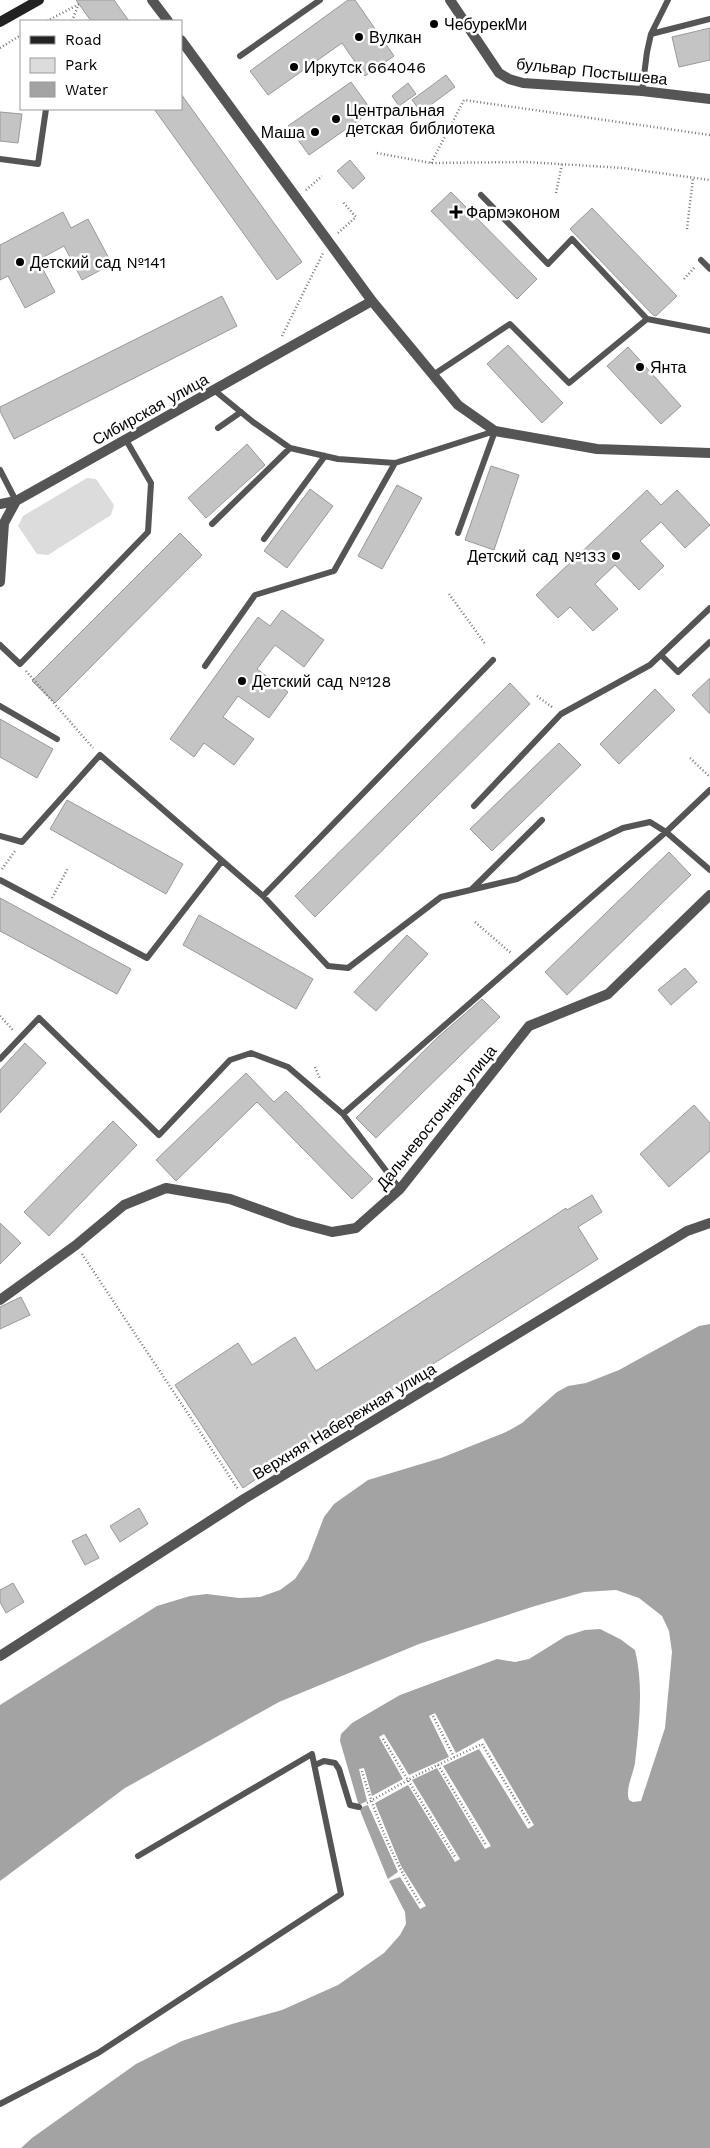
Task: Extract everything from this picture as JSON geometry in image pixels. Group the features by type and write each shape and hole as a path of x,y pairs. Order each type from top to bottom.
{"street":[{"path":"0,22 39,0"},
{"path":"152,0 167,20"},
{"name":"бульвар Постышева","path":"450,0 499,73 509,79 523,83 642,91 710,99"},
{"path":"182,41 372,301 458,405 495,431 597,449 710,453"},
{"name":"Сибирская улица","path":"16,501 372,301"},
{"path":"0,504 16,501"},
{"path":"0,582 4,522 16,501"},
{"name":"Дальневосточная улица","path":"0,1300 76,1245 124,1205 166,1188 230,1199 294,1222 332,1232 356,1228 400,1189 529,1026 608,994 710,895"},
{"name":"Верхняя Набережная улица","path":"0,1656 244,1499 687,1231 710,1223"}],"lane":[{"path":"240,56 320,0"},
{"path":"642,91 651,34 668,0"},
{"path":"651,34 710,19"},
{"path":"0,159 38,164 46,110"},
{"path":"481,195 548,264 572,239 647,320 710,331"},
{"path":"701,260 710,269"},
{"path":"433,375 510,324 569,383 647,320"},
{"path":"214,390 290,448 338,459 395,463 495,431"},
{"path":"218,428 241,412"},
{"path":"458,533 495,431"},
{"path":"0,645 20,664 148,532 151,483 126,440"},
{"path":"212,524 290,448"},
{"path":"264,539 325,456"},
{"path":"205,666 255,594 334,571 395,463"},
{"path":"0,470 16,501"},
{"path":"474,806 561,714 650,665 710,608"},
{"path":"661,655 678,672 710,642"},
{"path":"263,896 493,660"},
{"path":"0,706 57,739"},
{"path":"0,836 22,842 100,756 263,896 328,966 348,968 442,897 518,879 623,828 650,822 666,832 710,870"},
{"path":"343,1114 666,832 710,790"},
{"path":"471,890 542,820"},
{"path":"0,880 147,958 222,861"},
{"path":"0,1060 39,1018 160,1135 230,1060 251,1053 288,1067 343,1114 400,1189"},
{"path":"0,2104 98,2053 341,1894 312,1754 138,1856"},
{"path":"315,1765 324,1761 335,1763 350,1805 359,1807"}],"path":[{"path":"49,20 78,4 72,20"},
{"path":"0,48 20,36"},
{"path":"431,163 464,100 710,135"},
{"path":"377,153 431,163 527,162 562,164 623,168 710,180"},
{"path":"556,193 562,164"},
{"path":"305,191 322,176"},
{"path":"687,229 693,178"},
{"path":"278,344 328,242 356,217 342,201"},
{"path":"684,279 701,260"},
{"path":"449,594 486,645"},
{"path":"20,664 100,756"},
{"path":"537,696 561,714"},
{"path":"690,758 710,777"},
{"path":"0,872 22,842"},
{"path":"48,906 68,868"},
{"path":"476,922 519,960"},
{"path":"0,1016 13,1030"},
{"path":"315,1067 322,1084"},
{"path":"76,1245 244,1499"},
{"path":"433,1716 454,1757"},
{"path":"383,1739 455,1857"},
{"path":"359,1807 408,1780 482,1744 530,1824"},
{"path":"438,1765 486,1844"},
{"path":"362,1771 371,1801 402,1874 421,1905"}],"green space":[{"path":"87,478 96,479 114,505 111,515 48,555 37,554 18,526 23,516"}],"water":[{"path":"710,1324 710,2148 21,2148 32,2138 136,2064 182,2041 282,2010 338,1985 384,1953 400,1935 406,1924 405,1912 387,1877 361,1813 340,1741 341,1734 352,1723 400,1695 497,1659 515,1662 529,1659 566,1636 585,1630 600,1629 620,1639 635,1650 638,1664 640,1706 635,1763 628,1796 629,1800 633,1802 641,1801 665,1728 672,1652 669,1631 662,1616 639,1598 616,1590 584,1592 419,1644 279,1702 125,1788 0,1881 0,1705 157,1606 190,1596 207,1594 239,1598 260,1597 280,1590 295,1579 308,1559 324,1517 334,1504 368,1480 441,1458 506,1432 522,1423 557,1392 568,1386 586,1383 619,1370 699,1326"}],"pier":[{"path":"435,1713 456,1753 483,1738 534,1825 528,1829 479,1749 443,1766 491,1846 485,1849 437,1768 412,1780 460,1859 455,1862 408,1785 375,1803 401,1866 426,1906 420,1909 400,1877 389,1881 388,1879 398,1872 368,1805 359,1808 359,1805 367,1801 359,1769 364,1768 372,1796 403,1779 379,1737 384,1734 409,1775 449,1757 429,1716"}],"building":[{"path":"76,0 114,0 128,20 90,20"},
{"path":"348,0 355,0 394,56 365,76 342,43 268,95 250,71"},
{"path":"710,28 710,60 679,67 672,37"},
{"path":"446,75 455,87 421,112 412,100"},
{"path":"351,82 372,111 309,155 288,126"},
{"path":"408,83 416,94 399,106 392,96"},
{"path":"182,95 302,262 277,280 155,110 182,110"},
{"path":"0,112 22,114 18,143 0,141"},
{"path":"350,160 365,178 353,189 337,171"},
{"path":"451,192 537,279 517,299 431,211"},
{"path":"592,208 677,296 656,316 570,229"},
{"name":"Детский сад №141","path":"63,212 71,228 88,219 112,264 82,280 64,246 38,260 55,292 25,308 8,276 0,280 0,245"},
{"path":"222,296 237,326 14,439 0,411 0,407"},
{"path":"508,345 563,403 542,423 487,364"},
{"path":"628,347 681,406 661,424 607,366"},
{"path":"247,444 265,465 206,518 188,498"},
{"path":"491,466 519,475 494,550 465,540"},
{"path":"397,485 422,498 382,569 358,556"},
{"path":"310,489 333,506 287,568 264,551"},
{"name":"Детский сад №133","path":"647,490 661,505 677,490 710,525 685,548 661,522 640,541 664,566 639,590 615,565 595,584 618,609 593,631 570,607 558,618 536,595"},
{"path":"180,533 202,555 55,703 32,681"},
{"name":"Детский сад №128","path":"282,610 324,640 304,667 275,645 257,669 288,692 269,718 238,696 223,717 254,739 234,765 204,743 194,757 170,739 258,617 270,626"},
{"path":"710,678 710,714 692,695"},
{"path":"510,683 530,704 315,917 295,896"},
{"path":"655,689 675,710 619,764 600,744"},
{"path":"0,719 53,749 37,778 0,757"},
{"path":"559,743 581,765 492,851 470,829"},
{"path":"67,800 183,864 166,894 50,829"},
{"path":"669,852 691,875 567,995 545,972"},
{"path":"0,898 131,969 117,994 0,931"},
{"path":"199,915 313,979 296,1009 183,945"},
{"path":"407,935 428,954 376,1011 354,992"},
{"path":"685,968 697,982 671,1005 658,990"},
{"path":"482,999 500,1017 376,1138 356,1118 437,1038"},
{"path":"25,1043 46,1063 0,1113 0,1070"},
{"path":"246,1073 274,1102 286,1091 373,1179 352,1199 257,1102 176,1181 156,1160"},
{"path":"694,1105 710,1123 710,1151 669,1187 640,1154"},
{"path":"113,1121 137,1145 49,1236 24,1212"},
{"path":"592,1195 602,1212 578,1227 598,1259 304,1446 243,1488 175,1385 238,1343 252,1365 295,1337 316,1371 566,1208 567,1210"},
{"path":"0,1223 21,1243 0,1264"},
{"path":"21,1297 30,1315 0,1329 0,1307"},
{"path":"139,1508 148,1524 120,1542 110,1526"},
{"path":"86,1534 99,1558 85,1565 72,1541"},
{"path":"13,1583 24,1602 6,1613 0,1602 0,1590"}],"place":[{"name":"ЧебурекМи","path":"434,24"},
{"name":"Вулкан","path":"359,37"},
{"name":"Иркутск 664046","path":"294,67"},
{"name":"Центральная детская библиотека","path":"336,119"},
{"name":"Маша","path":"315,132"},
{"name":"Фармэконом","path":"456,212"},
{"name":"Детский сад №141","path":"20,262"},
{"name":"Янта","path":"640,367"},
{"name":"Детский сад №133","path":"616,556"},
{"name":"Детский сад №128","path":"242,681"}]}
